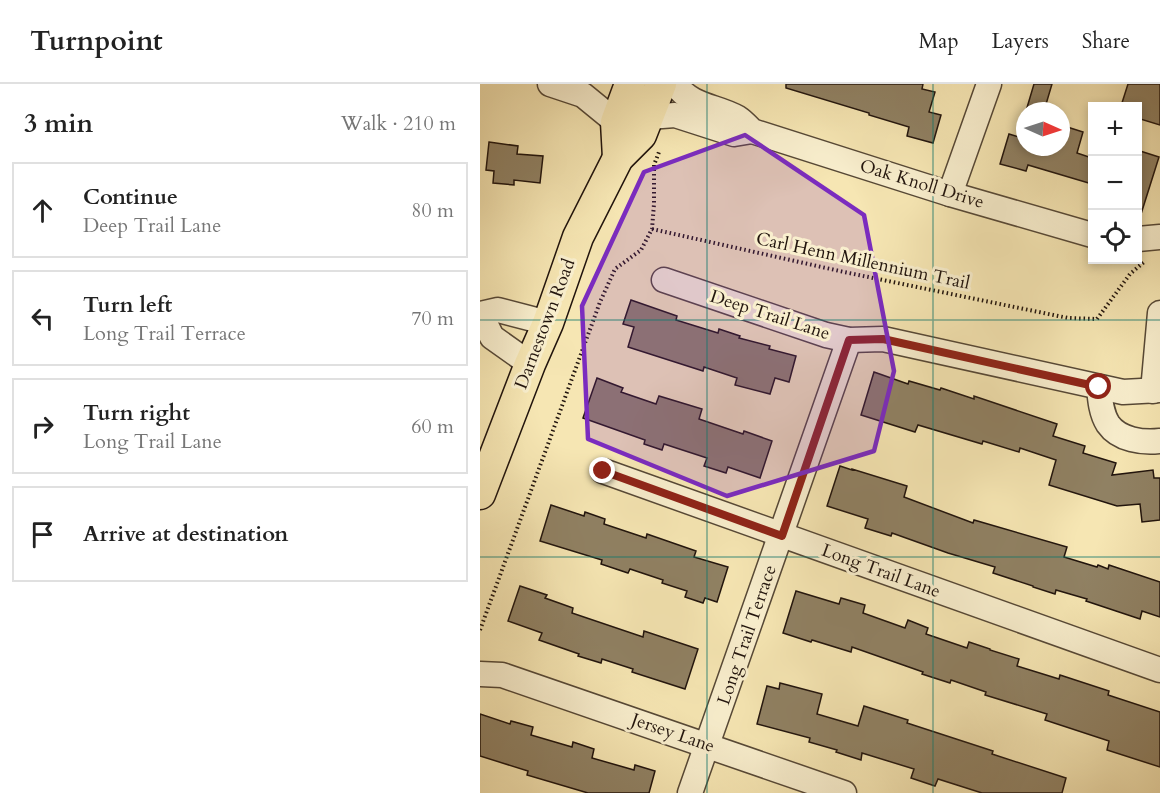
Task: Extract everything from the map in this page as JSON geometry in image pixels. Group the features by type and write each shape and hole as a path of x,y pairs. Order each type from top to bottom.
{"main road":[{"path":"618,158 616,122 630,84"},
{"name":"Darnestown Road","path":"480,494 548,323 578,237 618,158 641,135 662,84"}],"street":[{"path":"550,84 583,95 616,122"},
{"name":"Oak Knoll Drive","path":"675,84 683,94 700,104 739,118 752,131"},
{"path":"950,194 989,84"},
{"name":"Oak Knoll Drive","path":"649,117 675,116 734,134 752,131 950,194 1088,234"},
{"path":"1142,249 1160,237"},
{"name":"Deep Trail Lane","path":"664,280 826,335 849,340 883,339 1123,392 1156,391"},
{"path":"530,364 492,337 480,314 498,310 548,323"},
{"path":"1156,391 1160,313"},
{"name":"Long Trail Terrace","path":"690,793 849,340"},
{"path":"1099,387 1101,403 1108,424 1119,434 1134,440 1160,441"},
{"name":"Long Trail Lane","path":"603,471 1160,670"},
{"name":"Jersey Lane","path":"480,656 489,662 491,675 708,745 829,791"}],"path":[{"path":"480,630 600,302 615,269 641,250 652,229 654,165 661,147"},
{"name":"Carl Henn Millennium Trail","path":"652,229 1068,318 1098,319 1135,264"}],"highlighted area":[{"path":"745,135 864,215 894,371 874,451 727,496 588,439 582,306 644,172"}],"building":[{"path":"786,84 923,84 922,89 935,92 929,112 941,115 933,143 907,136 909,127 786,88"},
{"path":"1034,84 1052,84 1047,102 1029,102"},
{"path":"1128,84 1160,84 1160,125 1142,120 1142,102 1122,102"},
{"path":"1070,128 1083,132 1077,153 1088,157 1088,183 1028,165 1026,171 1000,164 1009,134 1016,136 1016,156 1070,156"},
{"path":"489,142 518,146 517,154 543,156 540,183 514,180 514,185 493,183 494,171 486,170"},
{"path":"1142,152 1159,157 1142,211"},
{"path":"631,300 677,316 676,320 718,333 719,329 740,336 739,338 770,346 769,349 796,356 789,382 775,378 770,394 735,385 737,378 704,367 703,371 628,347 634,327 623,324"},
{"path":"874,372 908,384 909,381 974,399 974,396 1057,424 1053,436 1085,446 1083,453 1116,463 1112,475 1153,470 1154,478 1160,478 1160,520 1142,522 1140,504 1117,506 1049,485 1056,460 1020,448 1019,452 983,441 982,444 918,425 915,432 861,415"},
{"path":"597,378 623,388 621,392 656,404 659,396 702,409 699,419 772,441 760,478 728,467 726,473 704,466 707,458 664,444 662,450 644,444 645,440 583,418"},
{"path":"840,466 907,486 904,497 973,523 974,520 1067,547 1064,557 1108,569 1109,565 1160,582 1160,617 1142,611 1140,619 1086,601 1087,599 1056,590 1055,594 993,573 995,567 892,533 891,536 865,528 868,519 827,506"},
{"path":"551,505 584,516 585,512 605,519 604,524 646,538 647,534 696,551 694,557 728,567 717,602 705,598 703,603 685,597 687,591 662,583 663,580 630,569 628,573 601,564 602,560 540,541"},
{"path":"520,586 547,595 545,598 573,608 572,613 643,637 644,631 698,649 685,689 632,672 633,669 602,659 601,663 578,656 579,654 539,640 542,633 508,621"},
{"path":"796,591 839,604 841,598 865,605 863,613 905,628 908,620 928,628 926,634 967,648 969,642 990,649 1019,659 1017,666 1059,679 1060,675 1109,691 1108,695 1160,712 1160,767 1107,750 1109,741 1045,720 1047,714 985,695 986,692 951,680 950,683 922,674 923,672 852,647 851,652 783,633"},
{"path":"780,683 822,694 817,714 858,726 864,706 908,720 907,723 1066,778 1062,793 982,793 938,779 935,786 911,778 914,769 862,753 861,760 809,742 810,738 757,724 767,686 779,689"},
{"path":"480,714 510,724 511,721 533,727 531,735 572,747 573,742 594,749 592,758 634,770 635,765 655,771 649,793 588,793 527,775 528,771 480,756"}],"route":[{"path":"603,471 782,536 849,340 883,339 1099,387"}]}
